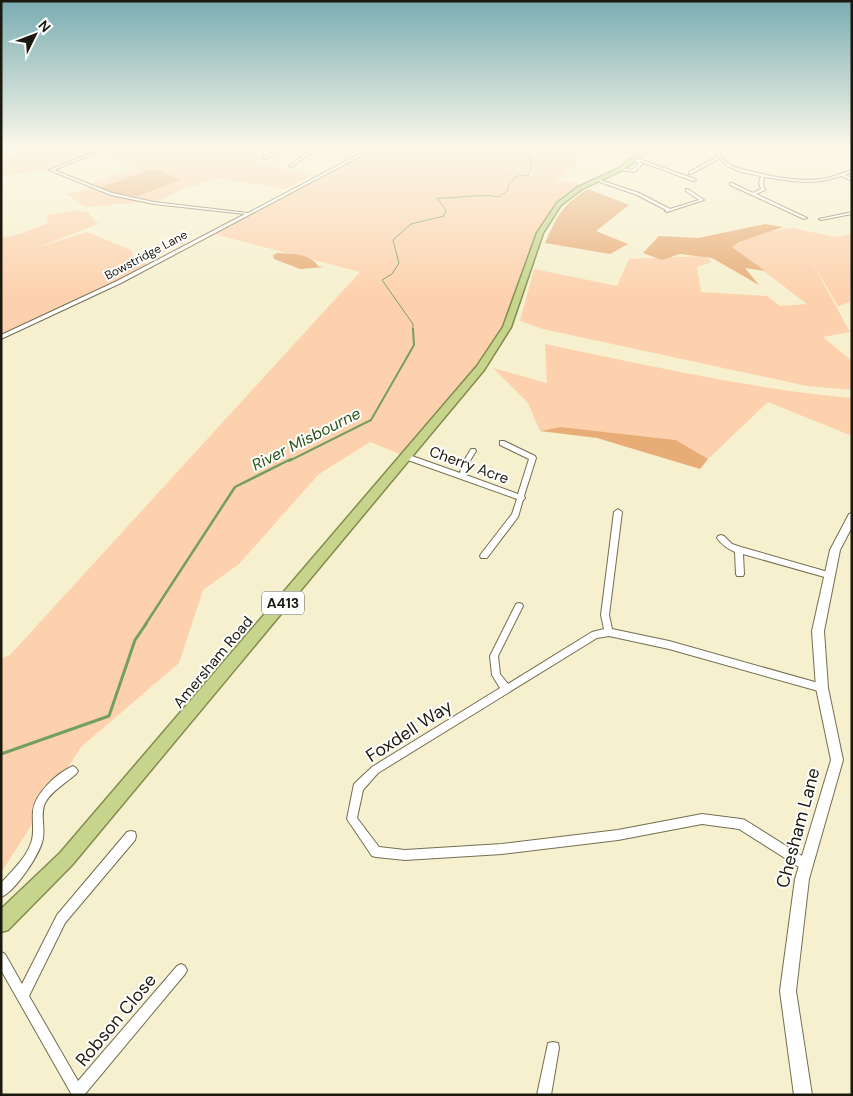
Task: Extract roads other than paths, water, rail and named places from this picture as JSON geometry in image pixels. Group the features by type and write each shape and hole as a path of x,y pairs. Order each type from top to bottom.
{"highway":[{"name":"Amersham Road","path":"1,923 66,859 481,368 507,327 540,233 559,204 568,197"}],"street":[{"path":"126,197 154,203 246,214"},
{"name":"Bowstridge Lane","path":"1,337 119,282 279,197"},
{"path":"644,197 668,211 702,200 698,197"},
{"path":"760,197 804,217"},
{"path":"821,219 833,215 852,213"},
{"name":"Cherry Acre","path":"484,556 515,515 522,498 533,458 502,443"},
{"path":"462,477 465,464 473,451"},
{"name":"Cherry Acre","path":"407,457 522,498"},
{"path":"618,512 605,615 609,632 669,645 822,688"},
{"name":"Chesham Lane","path":"803,1095 788,991 806,865 836,760 822,688 818,631 828,575 835,550 852,517"},
{"path":"721,538 729,546 739,550 828,575"},
{"path":"739,550 740,574"},
{"path":"506,689 496,675 494,656 519,606"},
{"name":"Foxdell Way","path":"609,632 595,635 374,770 358,788 352,818 376,852 405,855 502,849 618,835 702,820 741,824 806,865"},
{"path":"1,892 28,861 36,845 39,836 37,811 44,795 47,790 73,771"},
{"path":"23,995 61,919 131,836"},
{"path":"1,958 78,1093"},
{"name":"Robson Close","path":"78,1093 181,970"},
{"path":"544,1095 553,1048"}],"waterway":[{"name":"River Misbourne","path":"413,329 413,324 382,280 392,274 399,263 393,240 411,224 444,216 446,210 437,198 466,197"},
{"name":"River Misbourne","path":"289,461 371,420 414,345 413,329"},
{"name":"River Misbourne","path":"145,625 235,487 291,459"},
{"name":"River Misbourne","path":"1,754 109,716 135,640 146,624"}]}
